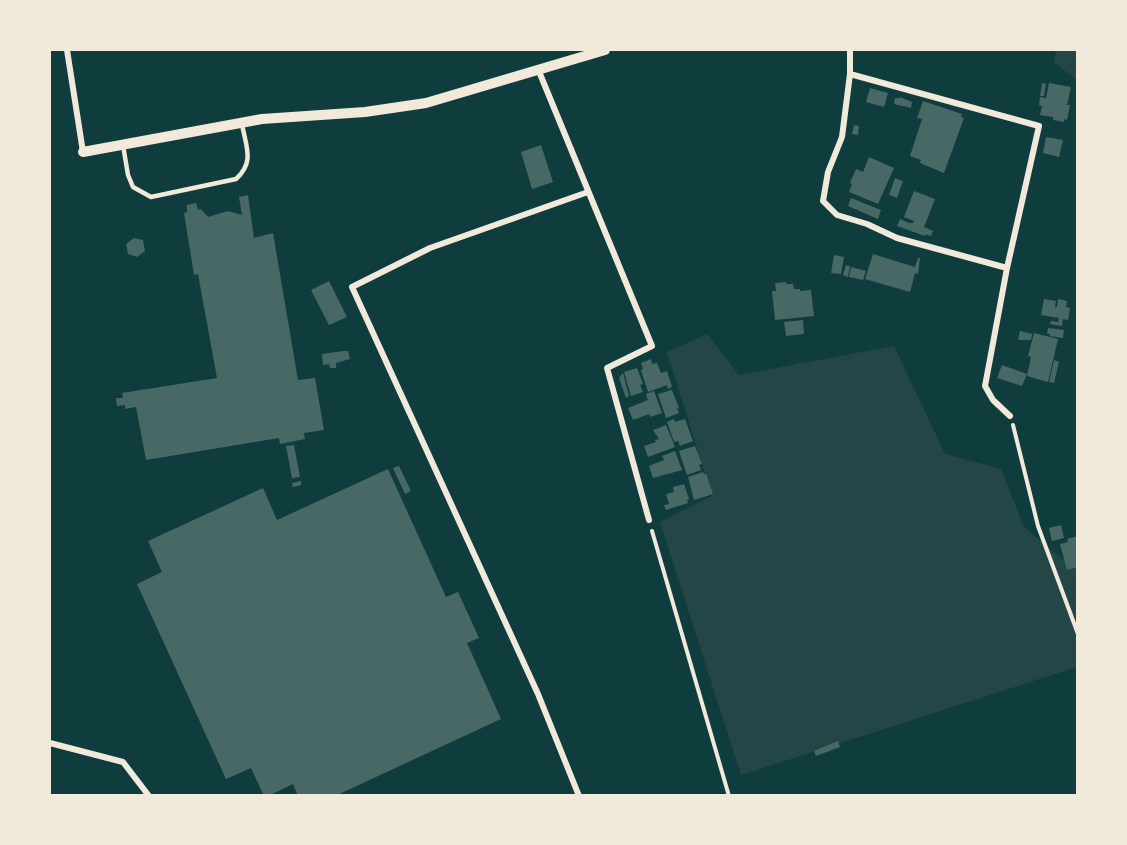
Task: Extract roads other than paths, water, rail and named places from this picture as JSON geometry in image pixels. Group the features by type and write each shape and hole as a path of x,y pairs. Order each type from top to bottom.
{"street":[{"path":"67,50 83,152 241,122 285,116 397,109 426,103 605,50"},
{"path":"850,50 850,74 842,137 828,172 823,201 837,215 867,224 897,238 1007,268"},
{"path":"538,69 652,346 607,368 649,520"},
{"path":"850,74 1039,126 1007,268 986,386 993,400 1010,416"},
{"path":"579,795 538,694 352,287 430,248 588,192"},
{"path":"50,743 123,762 149,795"}],"lane":[{"path":"123,145 128,175 133,187 151,197 236,179 246,170 249,161 241,122"}]}
